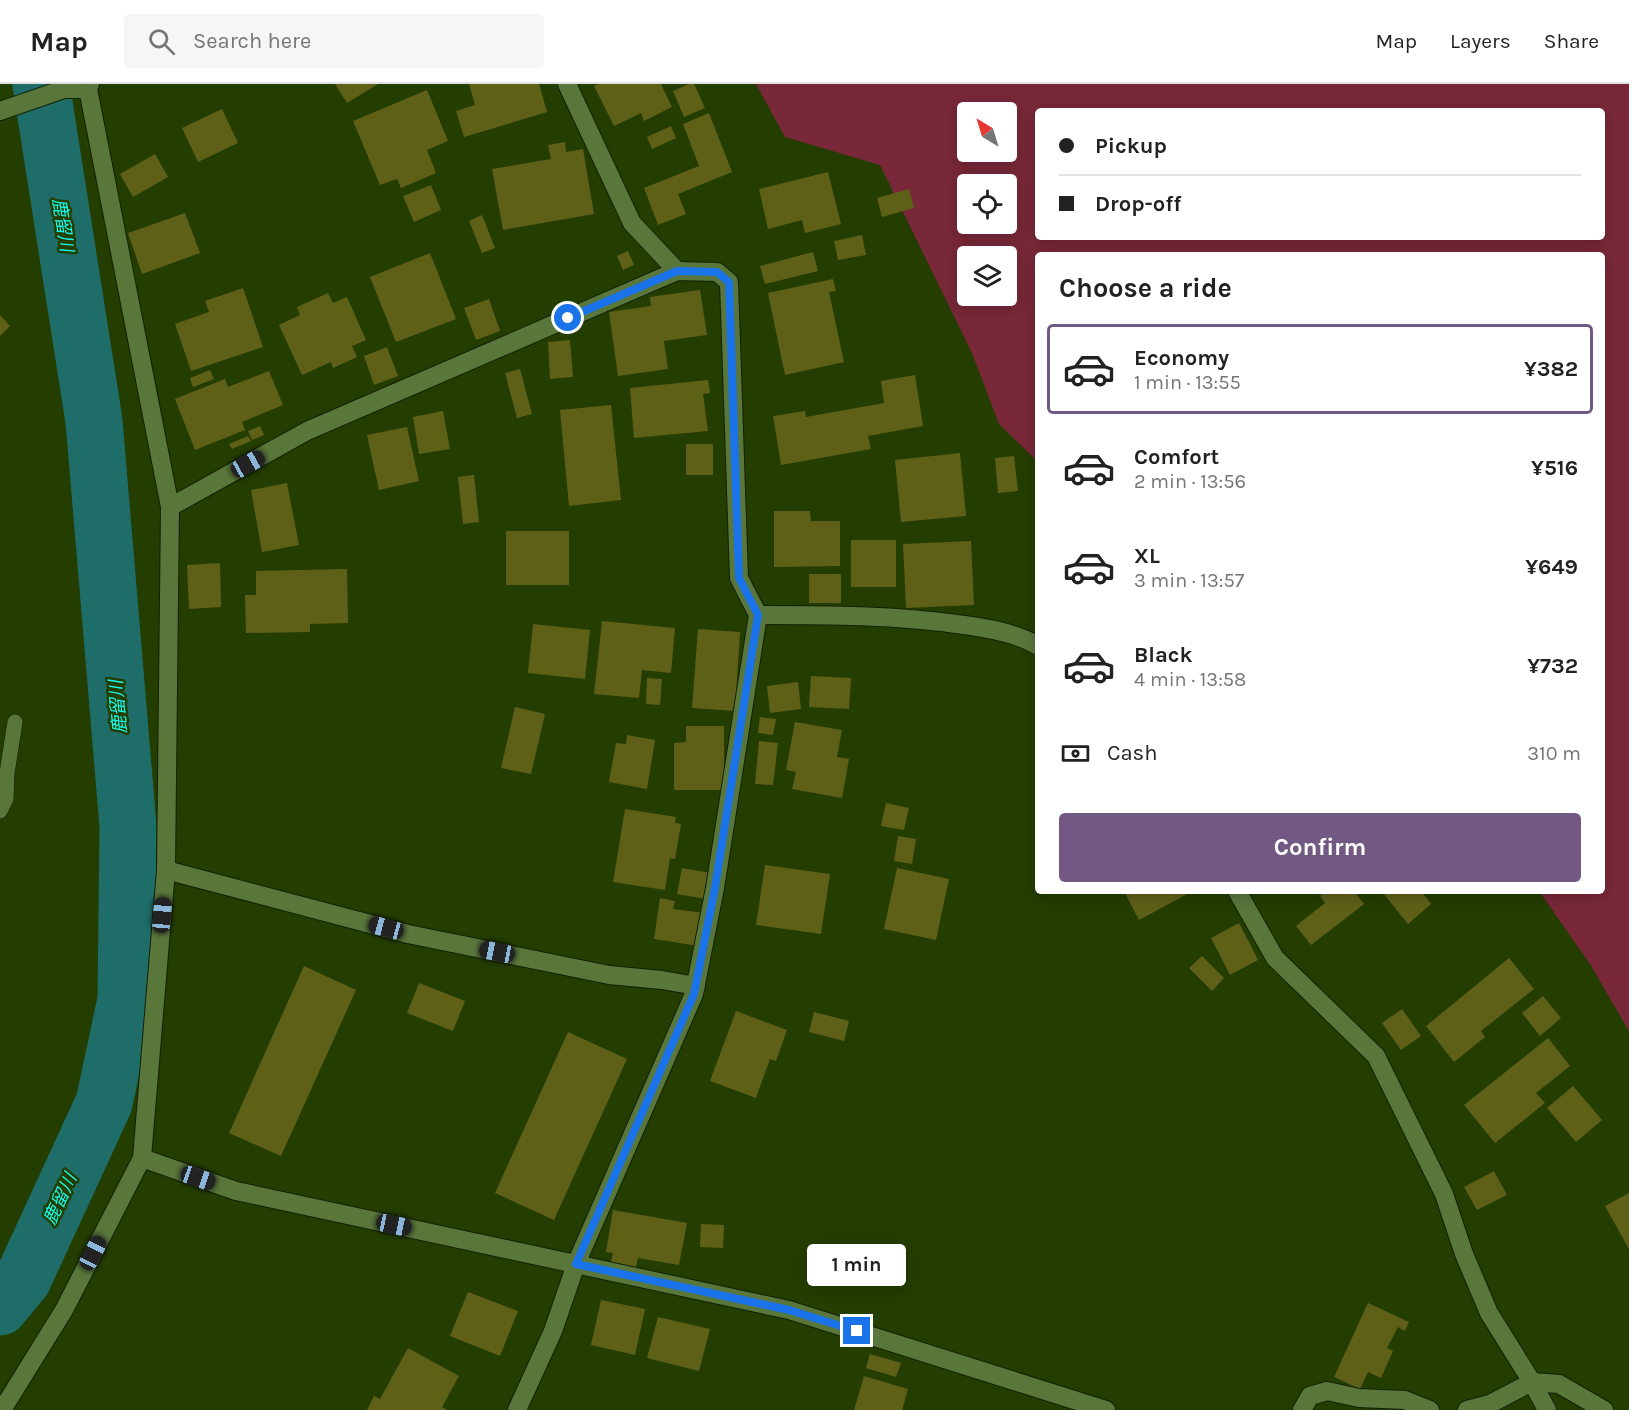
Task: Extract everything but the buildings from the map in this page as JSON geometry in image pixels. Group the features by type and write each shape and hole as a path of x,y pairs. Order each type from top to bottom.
{"street":[{"path":"567,84 632,223 677,271"},
{"path":"1,110 64,89 89,86 170,507 166,870 142,1158 64,1310 2,1410"},
{"path":"170,507 307,431 677,271 717,272 729,282 739,578 758,615 717,877 694,994 576,1264 553,1331 517,1410"},
{"path":"758,615 858,615 937,621 986,628 1029,640 1035,644"},
{"path":"166,870 408,934 609,975 696,986"},
{"path":"1239,894 1275,958 1376,1056 1444,1194 1464,1254 1489,1313 1547,1410"},
{"path":"142,1158 236,1191 789,1310 1107,1410"},
{"path":"1467,1410 1490,1404 1532,1382 1559,1384 1604,1410"},
{"path":"1302,1410 1310,1396 1327,1391 1359,1398 1405,1400 1430,1410"}],"lane":[{"path":"0,811 6,799 4,771 15,722"}],"shaded area":[{"path":"756,84 1629,84 1629,1031 1590,964 1541,894 1605,894 1605,252 1035,252 1035,459 999,424 972,353 880,165 785,137"}],"waterway":[{"name":"鹿留川","path":"0,1307 23,1279 104,1103 126,1000 128,826 94,421 41,84"}],"route":[{"path":"568,318 677,271 717,272 729,282 739,578 758,615 715,888 694,994 576,1264 789,1310 857,1331"}]}
